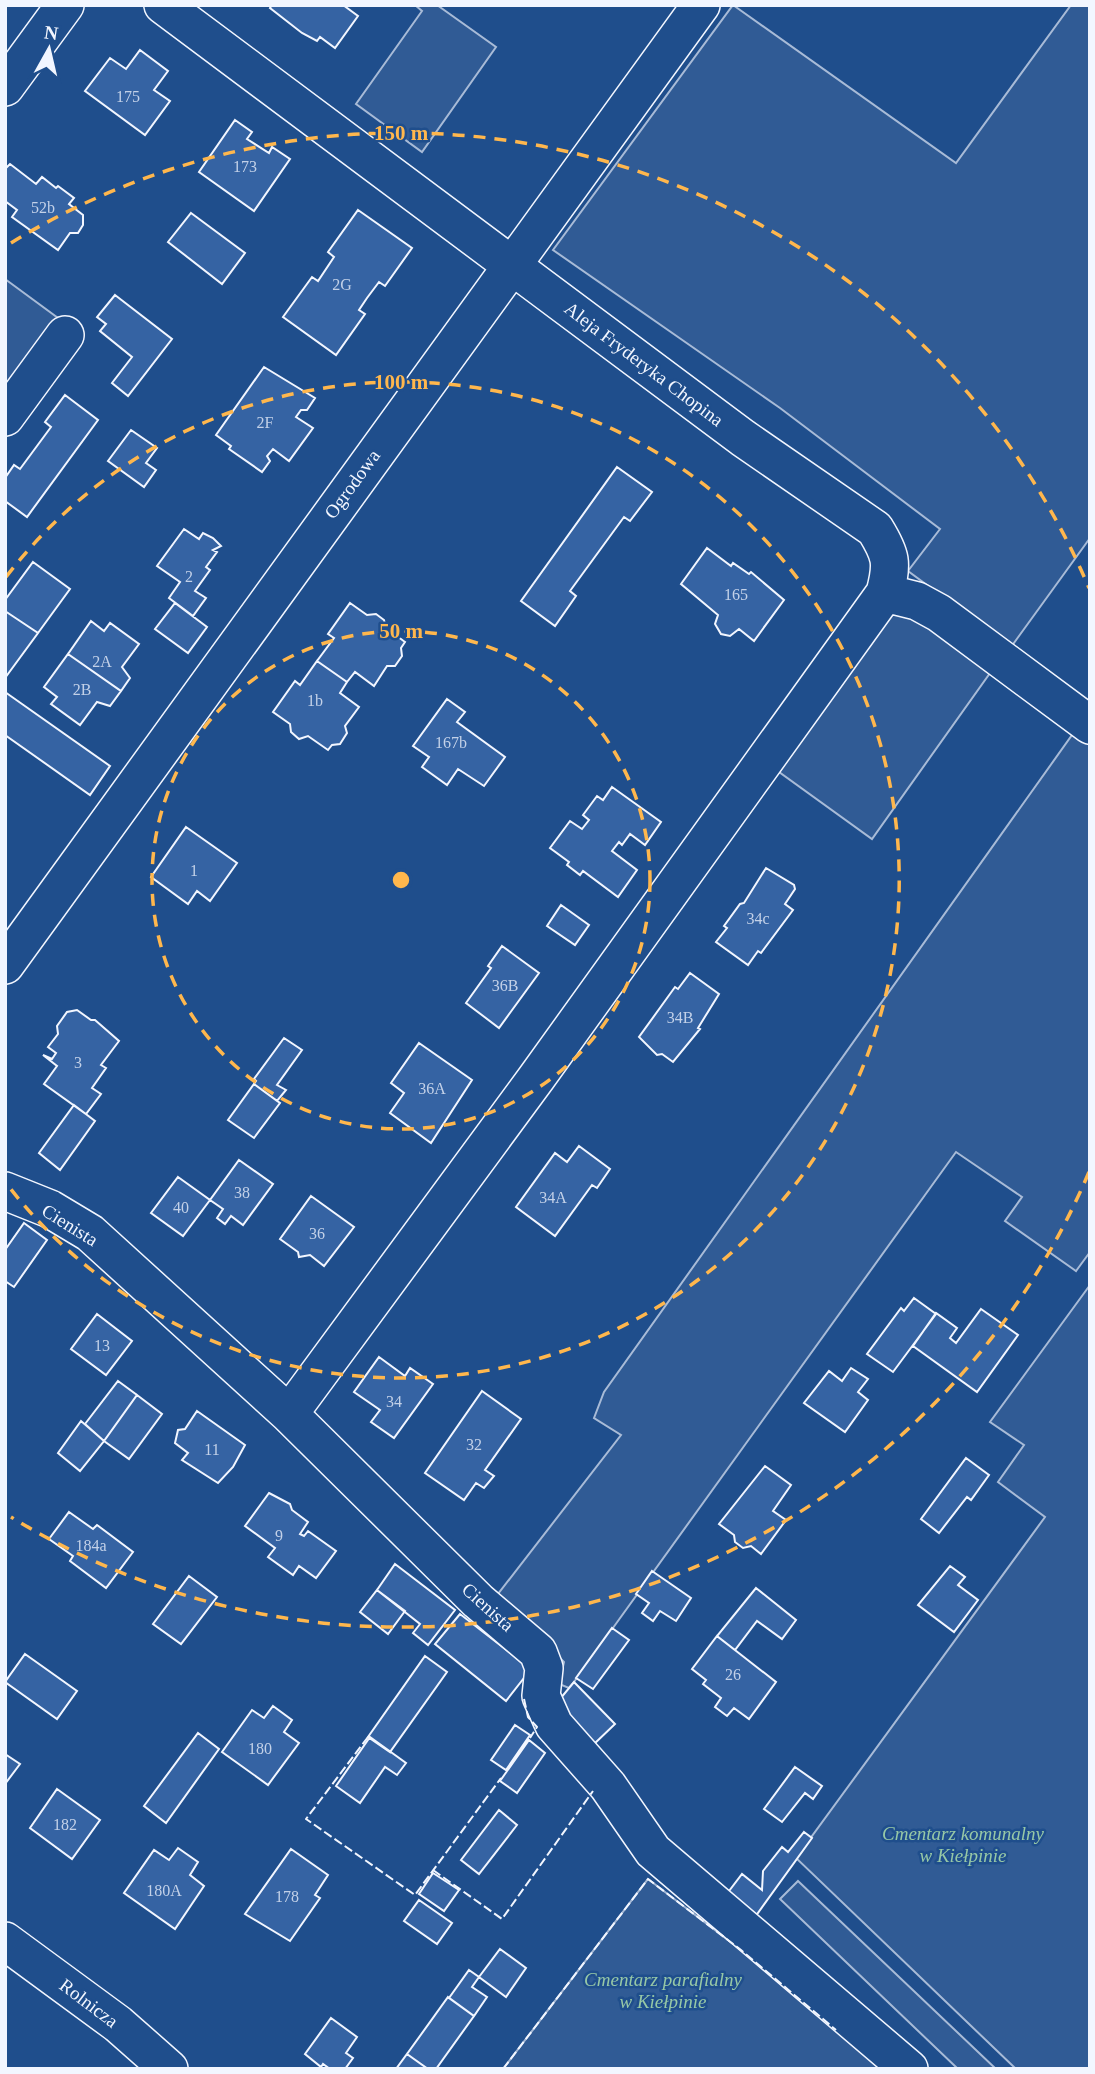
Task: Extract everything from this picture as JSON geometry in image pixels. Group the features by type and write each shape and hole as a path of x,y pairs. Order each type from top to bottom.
{"street":[{"path":"5,87 65,5"},
{"name":"Aleja Fryderyka Chopina","path":"163,5 743,438 875,529 888,550 892,570 885,593"},
{"name":"Ogrodowa","path":"5,965 701,5"},
{"path":"5,417 65,335"},
{"path":"289,1415 537,1077 885,593 917,601 939,612 1090,725"},
{"name":"Cienista","path":"5,1191 50,1209 90,1233 289,1415 478,1601 538,1651 544,1668 541,1696 555,1725 608,1786 653,1851 909,2069"},
{"name":"Rolnicza","path":"5,1941 118,2024 169,2069"}],"shaded area":[{"path":"415,5 437,5 496,47 422,152 356,104 422,11"},
{"path":"733,5 956,163 1071,5 1090,5 1090,538 1011,647 908,571 940,529 780,408 553,250"},
{"path":"5,279 58,318 5,390"},
{"path":"913,612 995,666 872,839 768,764 887,613"},
{"path":"1077,728 1090,738 1090,1252 1076,1271 1005,1221 1022,1197 956,1152 574,1682 569,1688 559,1684 564,1662 498,1594 621,1435 594,1418 604,1392"},
{"name":"Cmentarz komunalny w Kiełpinie","path":"1090,1285 1090,2069 1016,2069 796,1858 1045,1517 998,1482 1024,1445 990,1422"},
{"name":"Cmentarz parafialny w Kiełpinie","path":"648,1879 741,1950 883,2069 503,2069"},
{"path":"798,1881 996,2069 958,2069 780,1899"}],"building":[{"path":"272,5 343,5 358,16 335,48 320,37 317,41 302,33 270,8"},
{"path":"140,50 168,71 154,90 170,101 145,135 85,91 110,58 126,69"},
{"path":"235,120 252,132 247,139 269,153 272,147 290,159 254,211 199,172"},
{"path":"10,164 36,184 42,177 74,198 69,204 83,215 83,225 78,233 70,233 58,250 12,217 17,210 5,201 5,169"},
{"path":"358,210 412,248 385,286 379,282 367,298 359,310 365,314 336,355 283,317 312,277 318,281 334,257 328,252"},
{"path":"191,213 245,253 222,284 168,242"},
{"path":"115,295 172,339 128,396 112,383 132,357 100,331 106,324 97,317"},
{"path":"264,367 315,398 307,410 301,410 296,417 313,428 289,461 273,449 267,456 270,461 262,472 229,449 231,446 216,435"},
{"path":"65,395 98,420 27,517 5,501 5,478 14,465 20,469 51,427 45,422"},
{"path":"131,430 157,448 146,463 156,470 144,487 108,461"},
{"path":"617,467 652,492 630,521 624,517 570,591 576,596 555,626 521,601"},
{"path":"184,529 199,539 203,533 221,546 213,550 217,552 206,567 210,570 195,591 206,598 193,616 169,598 180,582 157,566"},
{"path":"707,548 731,566 733,563 749,574 751,572 784,600 754,641 739,629 730,636 721,634 715,624 718,615 681,584"},
{"path":"33,562 70,589 38,633 5,611 5,600"},
{"path":"175,603 207,627 188,653 155,629"},
{"path":"350,603 367,615 376,614 384,620 386,628 405,642 401,648 402,656 395,666 387,666 374,686 355,672 347,682 317,661 334,638 328,634"},
{"path":"5,611 38,633 5,678"},
{"path":"91,621 104,631 110,623 139,644 122,667 130,678 121,691 68,654"},
{"path":"68,654 121,691 110,706 97,702 80,725 51,704 57,697 44,687"},
{"path":"317,661 347,682 340,693 359,707 345,726 347,733 340,744 332,745 328,750 308,736 299,739 291,732 290,724 273,712 295,681 300,685"},
{"path":"5,692 110,766 90,795 5,735"},
{"path":"447,699 465,712 457,722 505,757 484,786 458,769 447,785 422,767 429,757 413,746"},
{"path":"612,787 661,822 645,845 630,834 622,845 619,842 612,851 637,870 618,897 583,871 580,875 567,865 569,862 550,848 570,821 582,829 589,820 583,815 597,796 603,800"},
{"path":"186,827 237,863 210,901 197,891 188,904 151,877"},
{"path":"766,868 794,885 795,889 785,904 793,910 761,953 758,951 748,965 716,942 727,928 724,926 740,904 744,903"},
{"path":"561,905 589,925 575,945 547,926"},
{"path":"502,946 539,973 499,1028 466,1003 491,968 488,966"},
{"path":"690,973 719,994 698,1028 700,1029 673,1062 662,1054 657,1055 639,1037 675,987 678,989"},
{"path":"77,1010 95,1020 119,1041 101,1065 106,1068 92,1088 101,1094 86,1114 44,1084 57,1066 43,1055 52,1059 56,1053 48,1047 58,1034 57,1026 67,1012"},
{"path":"284,1038 302,1050 277,1085 286,1090 277,1101 254,1084 254,1079"},
{"path":"419,1043 472,1080 431,1143 390,1113 404,1093 391,1083"},
{"path":"254,1084 280,1103 254,1138 228,1120"},
{"path":"74,1105 95,1121 60,1170 39,1153"},
{"path":"579,1146 610,1169 597,1188 592,1185 555,1236 516,1207 555,1153 567,1162"},
{"path":"239,1160 273,1184 243,1225 231,1216 225,1224 217,1218 223,1209 210,1200"},
{"path":"178,1177 210,1200 183,1236 151,1213"},
{"path":"311,1196 354,1227 324,1266 310,1255 299,1257 298,1252 280,1239"},
{"path":"24,1223 47,1240 14,1287 5,1281 5,1250"},
{"path":"914,1298 936,1314 893,1372 867,1354 901,1308 904,1311"},
{"path":"981,1309 1018,1335 977,1392 913,1346 936,1313 957,1328 950,1338 956,1343"},
{"path":"97,1314 132,1341 106,1375 71,1349"},
{"path":"379,1357 405,1376 410,1368 433,1384 394,1438 371,1422 380,1410 354,1392"},
{"path":"851,1368 868,1379 858,1392 868,1400 845,1432 804,1403 829,1371 842,1381"},
{"path":"118,1381 137,1395 104,1441 85,1424"},
{"path":"482,1391 521,1419 485,1470 494,1476 484,1488 476,1483 464,1500 425,1473"},
{"path":"137,1395 162,1414 129,1459 104,1441"},
{"path":"197,1411 245,1445 233,1467 218,1483 182,1460 188,1453 175,1443 178,1430 185,1429"},
{"path":"81,1421 104,1441 80,1471 58,1453"},
{"path":"966,1458 989,1475 971,1500 967,1497 939,1533 921,1519"},
{"path":"765,1466 791,1485 773,1511 786,1520 761,1554 751,1546 743,1548 735,1542 734,1535 719,1524"},
{"path":"269,1493 290,1504 292,1510 308,1522 300,1534 304,1536 308,1531 336,1551 316,1578 299,1566 293,1575 268,1557 275,1548 245,1526"},
{"path":"69,1512 93,1529 97,1525 133,1552 106,1588 70,1561 73,1556 49,1539"},
{"path":"395,1564 455,1610 428,1645 413,1633 420,1624 377,1590"},
{"path":"950,1566 965,1577 958,1585 978,1600 954,1632 918,1605"},
{"path":"652,1571 691,1598 676,1621 660,1611 653,1621 642,1613 649,1603 636,1594"},
{"path":"189,1576 217,1597 181,1644 153,1624"},
{"path":"756,1588 796,1620 782,1639 757,1621 735,1650 717,1636"},
{"path":"377,1590 405,1611 388,1634 360,1612"},
{"path":"460,1614 531,1669 506,1701 435,1644"},
{"path":"612,1628 629,1640 593,1689 576,1678"},
{"path":"717,1636 776,1682 749,1719 734,1708 727,1716 715,1707 721,1698 703,1684 706,1680 692,1669"},
{"path":"25,1654 77,1691 57,1719 5,1682"},
{"path":"425,1656 447,1672 390,1752 368,1737"},
{"path":"574,1682 615,1724 593,1745 555,1705"},
{"path":"273,1706 292,1720 284,1732 299,1743 268,1785 222,1752 252,1710 264,1718"},
{"path":"515,1725 530,1735 506,1770 491,1760"},
{"path":"198,1733 219,1749 166,1823 144,1806"},
{"path":"370,1737 406,1763 397,1775 385,1767 360,1803 336,1786"},
{"path":"529,1740 545,1753 517,1793 500,1781"},
{"path":"5,1754 20,1764 5,1784"},
{"path":"795,1767 822,1786 813,1799 805,1793 782,1822 764,1809"},
{"path":"57,1789 100,1820 72,1859 30,1828"},
{"path":"499,1810 517,1825 479,1874 461,1860"},
{"path":"804,1832 812,1838 755,1917 726,1895 742,1874 762,1890 763,1871 782,1847 788,1852"},
{"path":"178,1848 198,1862 190,1875 204,1886 175,1929 124,1893 154,1850 169,1860"},
{"path":"291,1849 328,1875 315,1895 320,1898 290,1941 245,1914"},
{"path":"433,1873 459,1890 444,1911 419,1894"},
{"path":"419,1900 452,1923 437,1944 404,1921"},
{"path":"500,1949 526,1968 506,1997 479,1977"},
{"path":"469,1970 479,1977 472,1987 487,1997 474,2016 449,1998"},
{"path":"448,1997 474,2016 436,2069 428,2069 407,2054"},
{"path":"331,2018 357,2037 346,2053 353,2058 345,2069 330,2069 323,2064 321,2067 305,2054"},
{"path":"407,2054 428,2069 396,2069"}],"fence":[{"path":"524,1699 528,1717 537,1727 530,1738"},
{"path":"368,1737 306,1819 415,1895 501,1778"},
{"path":"433,1870 502,1919 593,1791"},
{"path":"503,2069 648,1879 741,1950 836,2030"}]}
